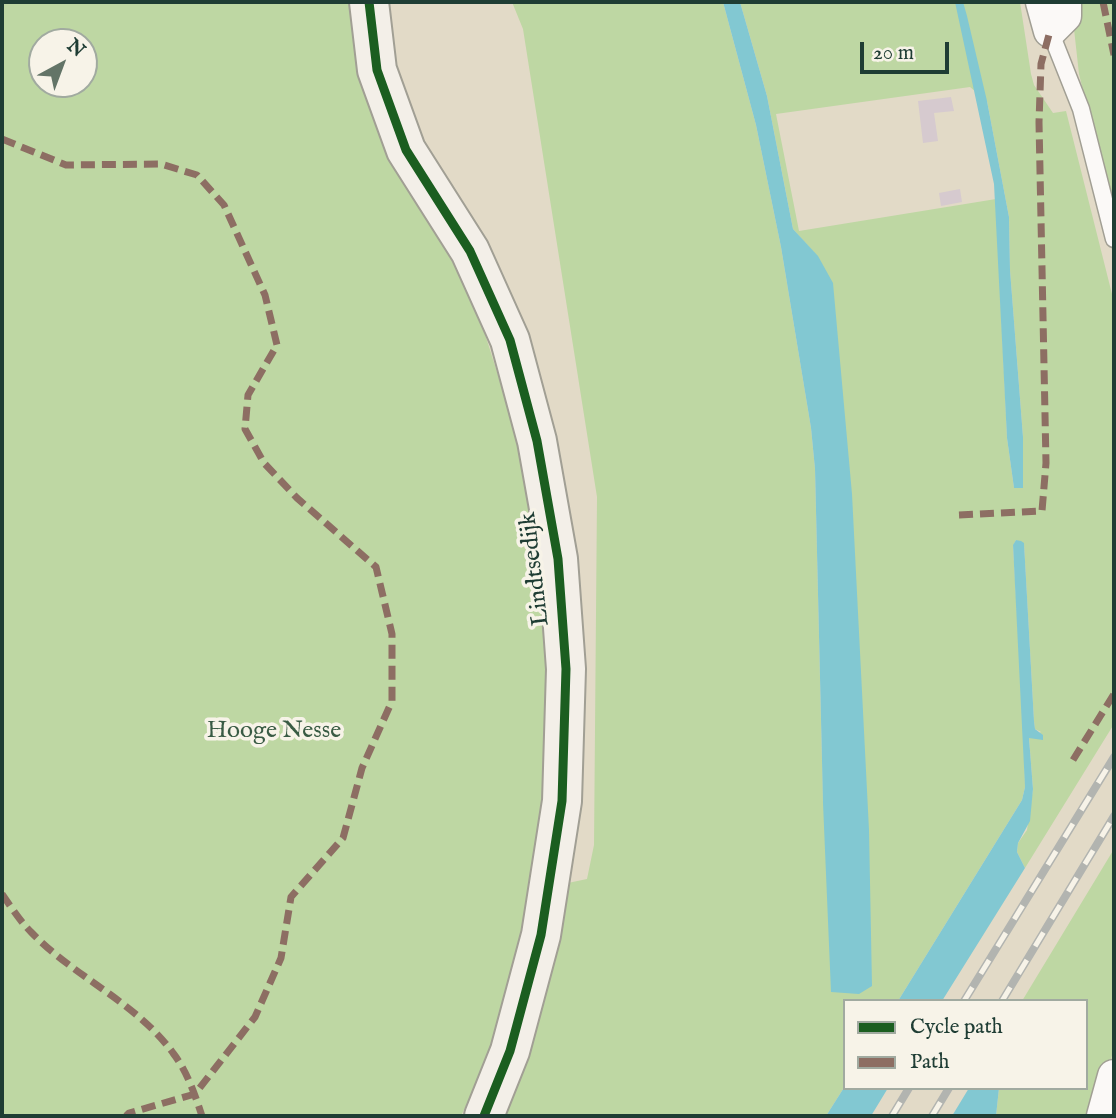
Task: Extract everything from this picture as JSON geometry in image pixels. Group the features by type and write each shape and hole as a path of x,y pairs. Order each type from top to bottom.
{"street":[{"name":"Lindtsedijk","path":"369,2 377,70 405,150 470,251 510,340 537,441 558,559 566,669 562,801 541,935 510,1051 484,1116"},
{"path":"1046,16 1065,16 1065,2"},
{"path":"1103,1116 1114,1076"}],"lane":[{"path":"1046,16 1081,110 1114,239"}],"green space":[{"name":"Hooge Nesse","path":"2,2 356,2 408,185 474,299 520,445 549,581 549,823 502,1031 461,1116 2,1116"},
{"path":"512,2 723,2 756,125 781,247 811,428 815,469 823,803 818,257 793,229 767,96 740,2 1020,2 1034,85 1053,113 1066,111 1114,302 1114,724 1025,868 1017,852 1018,843 1027,830 1033,789 1029,738 1041,732 1035,729 1034,721 1024,544 1016,540 1013,546 1024,733 1025,787 1022,800 899,999 843,999 843,1089 826,1116 503,1116 568,883 587,879 594,845 597,497 523,29","holes":["970,87 987,101 1009,217 1010,270 1023,437 1023,488 1014,488 1007,438 996,199 799,231 776,114"]},
{"path":"1071,2 1114,2 1114,216 1079,74"},
{"path":"1114,849 1114,1047 1109,1068 1087,1116 996,1116 999,1090 1088,1090 1088,999 1023,999"}],"water":[{"path":"723,2 740,2 767,96 793,229 818,256 833,283 852,494 869,830 872,986 859,994 831,992 823,803 815,469 811,428 781,247 756,125"},
{"path":"955,2 963,2 967,16 987,101 1009,217 1010,270 1023,437 1023,488 1014,488 1007,438 994,184"},
{"path":"1016,540 1024,543 1034,721 1035,729 1043,735 1043,740 1029,738 1033,789 1030,821 1018,843 1017,852 1025,868 943,999 899,999 1022,800 1025,787 1013,545"},
{"path":"843,1089 887,1090 871,1116 826,1116"},
{"path":"968,1090 999,1090 996,1116 952,1116"}],"building":[{"path":"951,97 954,111 934,113 938,141 923,143 918,101"},
{"path":"960,189 962,202 941,206 939,193"}],"railway":[{"path":"965,999 1114,757"},
{"path":"1003,999 1114,816"},
{"path":"892,1116 908,1090"},
{"path":"932,1116 948,1090"}],"marked path":[{"path":"1103,2 1114,55"},
{"path":"959,515 1042,511 1046,463 1039,122 1041,64 1050,31"},
{"path":"2,139 66,165 161,164 197,175 224,205 265,295 277,345 248,395 245,429 264,463 297,498 376,567 392,634 392,701 362,768 343,838 291,897 281,958 255,1017 195,1094 126,1116"},
{"path":"1073,760 1114,694"},
{"path":"2,894 23,923 48,948 123,1004 158,1035 182,1067 202,1116"}],"cycle path":[{"path":"369,2 377,70 406,150 470,251 510,340 537,441 558,559 566,669 562,801 541,935 510,1051 484,1116"}]}
